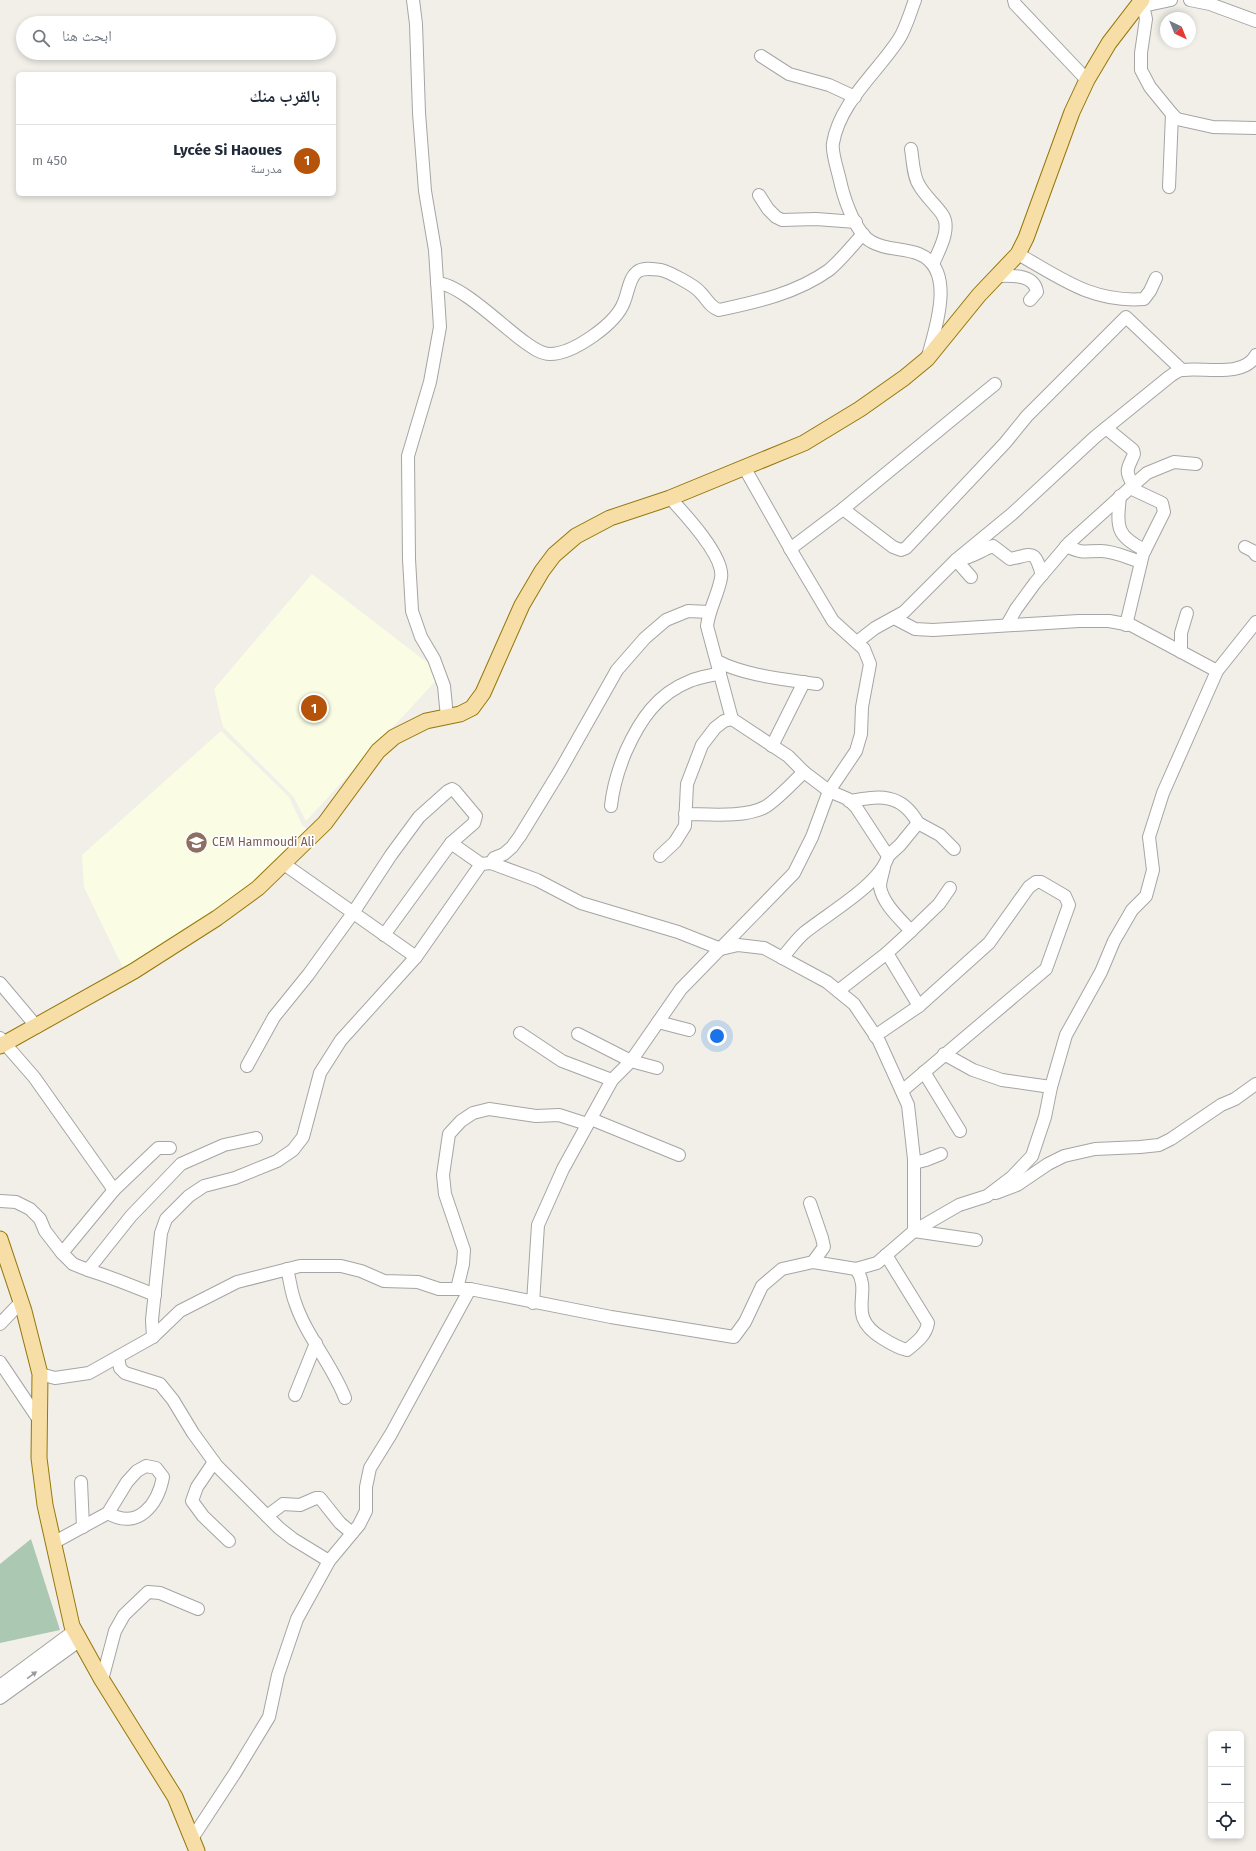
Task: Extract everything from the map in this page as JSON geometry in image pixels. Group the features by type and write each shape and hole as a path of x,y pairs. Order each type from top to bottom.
{"main road":[{"path":"2,1042 37,1026 134,971 217,918 258,888 325,823 378,752 394,737 426,721 447,717 472,708 483,693 522,606 542,571 554,555 576,536 610,518 670,498 804,443 860,409 904,378 927,359 996,276 1018,254 1026,238 1072,112 1086,80 1109,43 1142,2"},
{"path":"0,1239 21,1302 40,1374 39,1458 45,1505 76,1636 175,1797 195,1844"}],"street":[{"path":"413,0 416,24 419,113 425,191 434,250 440,327 430,382 408,456 408,559 412,611 421,637 434,659 444,686 447,717"},
{"path":"915,0 899,38 847,108 836,129 832,145 845,200 863,234 871,242 919,254 933,264 940,281 938,321 927,359"},
{"path":"1014,0 1015,4 1086,80"},
{"path":"1171,0 1142,2 1146,19 1141,53 1141,70 1150,87 1177,119 1213,127 1256,128"},
{"path":"1190,0 1210,4 1256,21"},
{"path":"761,56 789,74 829,85 855,97"},
{"path":"1169,187 1172,114"},
{"path":"911,149 918,183 928,199 943,215 946,224 942,242 933,264"},
{"path":"759,194 768,209 776,217 782,220 816,219 856,222"},
{"path":"437,283 444,283 463,294 538,351 548,354 555,354 562,353 596,334 618,313 624,303 632,280 637,272 648,268 663,270 699,291 714,308 719,310 765,300 810,282 830,269 863,234"},
{"path":"1018,254 1071,285 1100,296 1124,301 1144,299"},
{"path":"996,276 1019,276 1026,279 1036,288 1037,292 1030,300"},
{"path":"843,509 894,547 901,550 906,548 1006,443 1027,416 1144,299 1156,278"},
{"path":"1126,317 1182,370"},
{"path":"857,642 875,628 904,612 956,560 1012,514 1106,428 1169,377 1182,370 1226,370 1248,364 1256,355"},
{"path":"790,549 843,509 995,384"},
{"path":"1106,428 1133,450 1134,454 1127,467 1126,474 1131,486 1162,503 1164,512 1145,550 1126,624"},
{"path":"1007,625 1016,609 1066,546 1131,486 1147,473 1174,462 1196,464"},
{"path":"533,1303 538,1225 562,1169 612,1080 631,1061 681,989 794,873 812,837 829,791 856,751 861,734 862,707 870,664 864,649 833,621 790,549 744,467"},
{"path":"1120,496 1119,529 1134,545 1145,550"},
{"path":"670,498 694,525 716,559 721,576 716,595 709,612 707,626 732,719 788,756 804,772 829,791 850,801 856,807 886,861 880,885 883,896 890,908 912,931"},
{"path":"956,560 968,558 986,548 993,546 1010,559 1026,554 1032,555 1037,559 1042,575"},
{"path":"1066,546 1080,552 1101,551 1118,554 1141,562"},
{"path":"1244,547 1256,554"},
{"path":"956,560 971,577"},
{"path":"153,1337 152,1320 160,1233 166,1219 188,1196 204,1186 235,1178 277,1161 293,1150 303,1137 320,1073 341,1040 416,957 486,864 494,858 504,854 512,847 561,769 617,670 645,638 666,620 688,611 709,612"},
{"path":"1181,652 1181,634 1187,613"},
{"path":"894,618 915,629 933,630 1079,621 1109,621 1126,624 1217,671"},
{"path":"987,1196 1012,1176 1032,1156 1045,1117 1051,1087 1066,1034 1101,972 1114,941 1132,910 1146,896 1153,870 1149,837 1163,793 1217,671 1256,622"},
{"path":"611,806 612,790 616,773 638,726 652,707 671,691 718,667 817,684"},
{"path":"772,746 804,682"},
{"path":"660,856 675,842 685,826 687,784 702,744 715,728 732,719"},
{"path":"685,814 748,812 764,807 804,772"},
{"path":"247,1066 274,1017 308,975 353,913 391,855 419,817 452,789 476,816 474,823 451,843 384,935"},
{"path":"850,801 880,796 898,801 909,808 918,823 940,835 954,849"},
{"path":"782,958 803,934 856,895 918,823"},
{"path":"451,843 486,864 536,880 581,903 678,932 721,949 738,945 764,948 828,982 854,1004 875,1036 908,1105 914,1163 914,1231"},
{"path":"284,864 416,957"},
{"path":"875,1036 919,1006 989,943 1029,887 1036,882 1041,882 1065,896 1069,905 1046,969 902,1091"},
{"path":"838,991 887,953 912,931 939,904 950,888"},
{"path":"887,953 919,1006"},
{"path":"0,983 37,1026"},
{"path":"658,1022 689,1030"},
{"path":"520,1033 562,1060 612,1080"},
{"path":"578,1034 631,1061 656,1068"},
{"path":"2,1042 34,1077 114,1190"},
{"path":"944,1054 973,1070 1002,1080 1051,1087"},
{"path":"924,1072 960,1131"},
{"path":"40,1374 55,1378 89,1373 153,1337 180,1310 237,1282 300,1266 341,1266 361,1271 384,1281 418,1282 439,1289 470,1289 611,1318 734,1337 745,1322 762,1286 782,1269 813,1262 856,1270 877,1263 914,1231 959,1205 1017,1185 1064,1156 1095,1149 1140,1148 1159,1145 1171,1139 1221,1105 1235,1099 1256,1084"},
{"path":"457,1289 463,1264 464,1250 445,1194 443,1175 449,1134 461,1121 474,1113 489,1109 536,1116 559,1115 589,1122 679,1155"},
{"path":"88,1270 131,1216 181,1164 224,1145 256,1138"},
{"path":"62,1253 114,1190 158,1148 170,1148"},
{"path":"914,1163 941,1154"},
{"path":"0,1201 16,1202 30,1209 40,1219 45,1231 62,1253 73,1264 104,1276 124,1281 155,1295"},
{"path":"810,1202 824,1247 813,1262"},
{"path":"914,1231 976,1240"},
{"path":"856,1270 859,1273 861,1285 861,1308 864,1323 869,1330 901,1349 907,1350 916,1343 926,1331 928,1323 886,1255"},
{"path":"288,1269 295,1302 316,1343 339,1382 345,1398"},
{"path":"195,1844 269,1717 278,1675 297,1619 330,1560 359,1525 366,1511 366,1487 370,1468 391,1434 470,1289"},
{"path":"0,1324 21,1302"},
{"path":"295,1395 316,1343"},
{"path":"118,1357 120,1368 125,1373 160,1384 173,1400 193,1433 214,1462 267,1516 293,1539 305,1544 330,1560"},
{"path":"0,1362 40,1420"},
{"path":"214,1462 197,1487 192,1501 203,1516 229,1541"},
{"path":"53,1543 108,1513 127,1482 137,1471 146,1466 156,1468 163,1477 160,1492 152,1507 143,1514 129,1518 116,1518 108,1513"},
{"path":"81,1482 83,1527"},
{"path":"267,1516 283,1504 300,1505 316,1498 320,1498 340,1523 352,1533"},
{"path":"102,1680 115,1631 124,1615 148,1592 160,1593 198,1609"},
{"path":"0,1686 76,1636"},
{"path":"0,1698 76,1636"}],"shaded area":[{"path":"312,574 442,674 306,821 293,796 223,727 214,689"},
{"name":"CEM Hammoudi Ali","path":"221,731 289,797 302,825 308,830 257,882 124,970 84,887 82,855"},
{"path":"31,1539 60,1630 0,1643 0,1564"}],"place":[{"name":"Lycée Si Haoues","path":"314,708"},
{"name":"CEM Hammoudi Ali","path":"196,842"}]}
